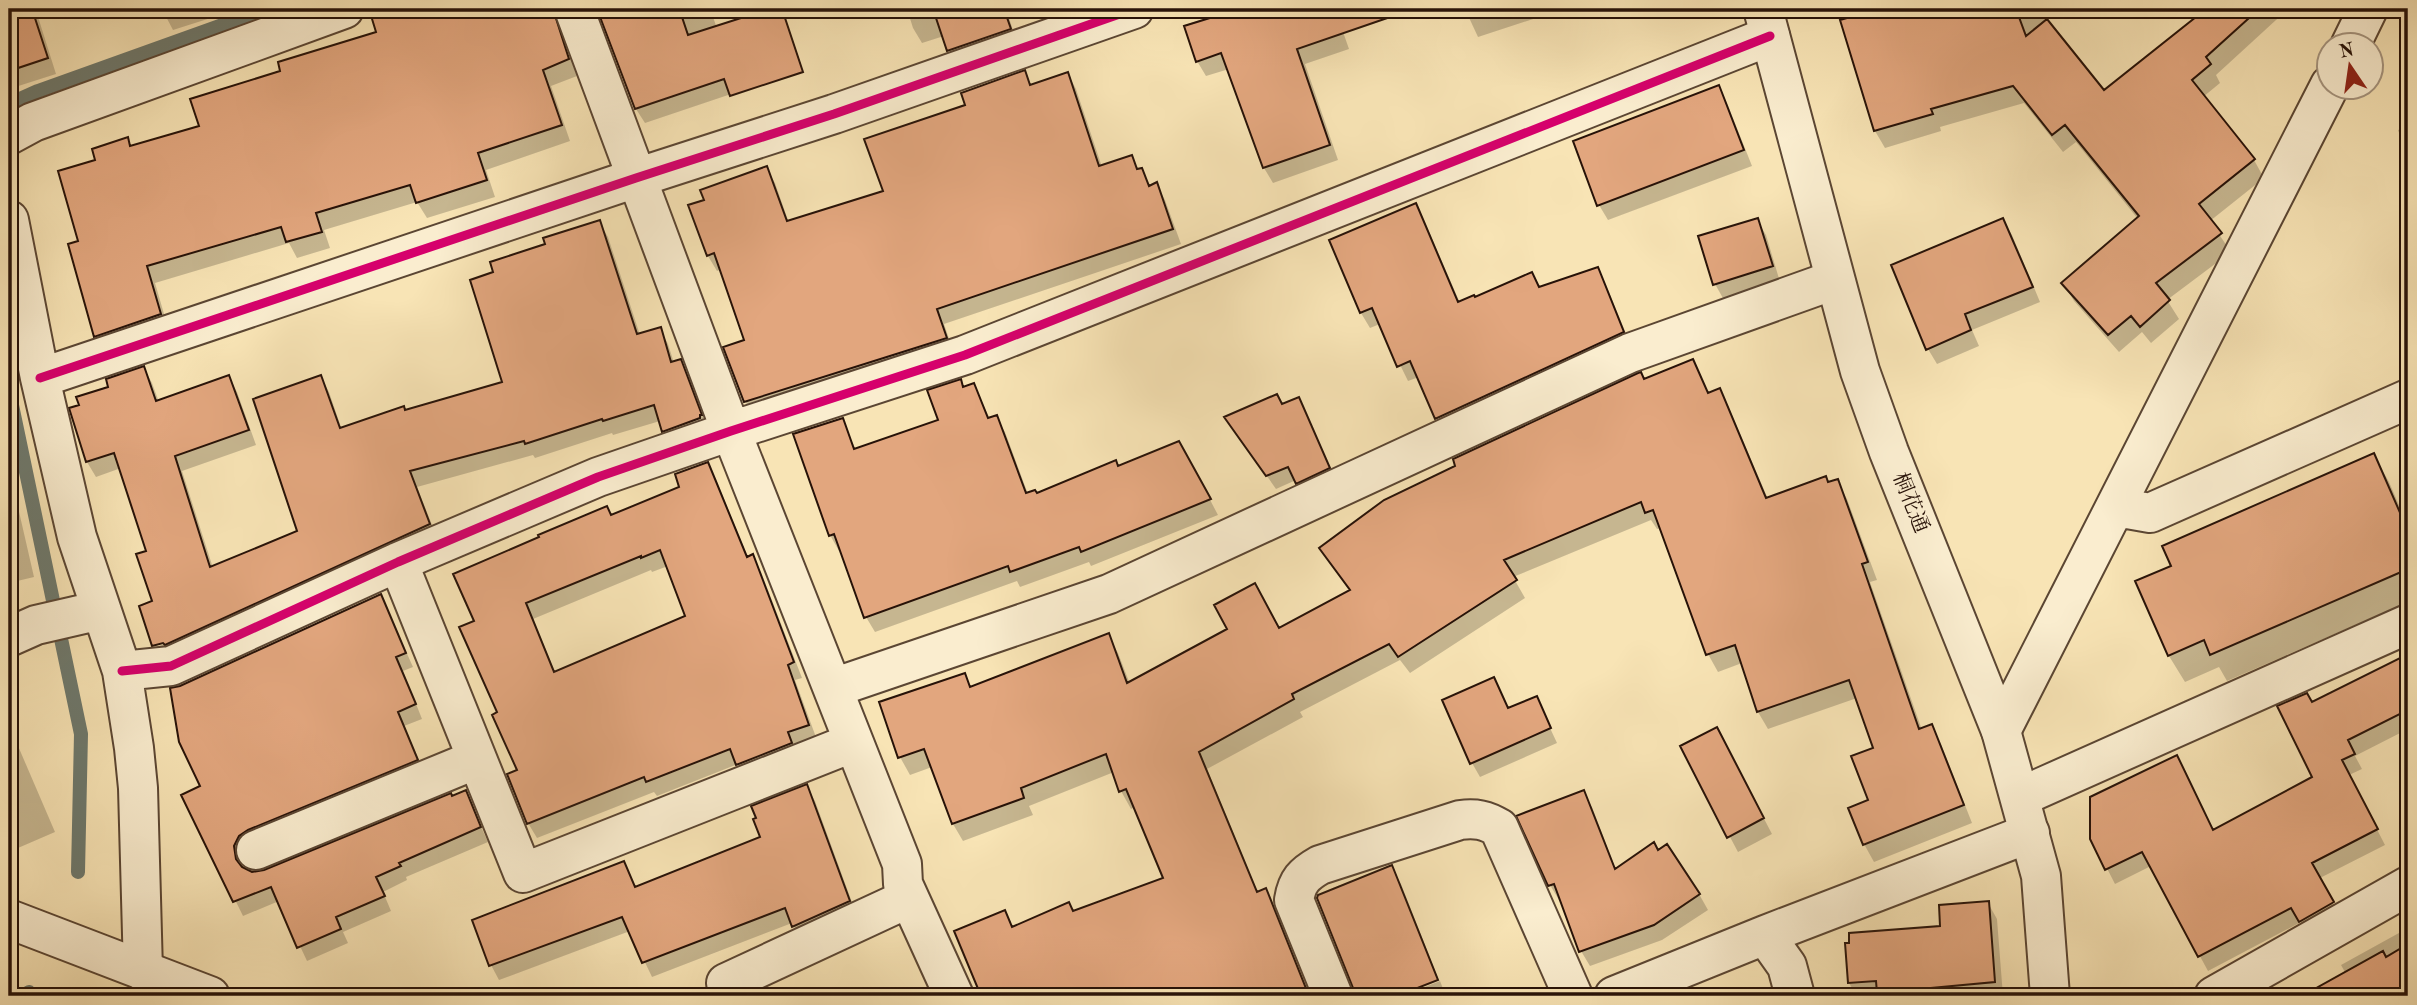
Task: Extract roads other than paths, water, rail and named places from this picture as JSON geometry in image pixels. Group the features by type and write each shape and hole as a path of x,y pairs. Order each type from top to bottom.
{"street":[{"path":"9,135 33,122 344,9"},
{"path":"574,9 732,431 852,743 902,864 903,884 954,996"},
{"path":"40,379 834,114 1134,9"},
{"path":"2357,32 2368,9"},
{"path":"122,671 171,666 398,562 598,477 965,355 1766,22"},
{"name":"桐花通","path":"1766,22 1860,371 1889,452 2001,731 2041,876 2050,996"},
{"path":"2001,731 2320,102"},
{"path":"9,220 40,379 94,612 122,671 138,788 143,971"},
{"path":"832,688 1110,594 1630,353 1834,280"},
{"path":"2116,507 2150,513 2408,399"},
{"path":"398,562 523,873 852,743"},
{"path":"22,631 94,612"},
{"path":"2020,797 2408,624"},
{"path":"256,850 477,760"},
{"path":"1333,996 1294,900 1296,886 1304,874 1321,865 1447,824 1476,818 1499,828 1573,996"},
{"path":"1614,996 2030,833"},
{"path":"2214,996 2408,886"},
{"path":"726,983 909,898"},
{"path":"9,919 210,996"},
{"path":"1765,935 1787,966 1795,996"}],"waterway":[{"path":"9,104 38,91 267,9"},
{"path":"9,391 81,734 78,872"},
{"path":"24,996 29,992"}]}
